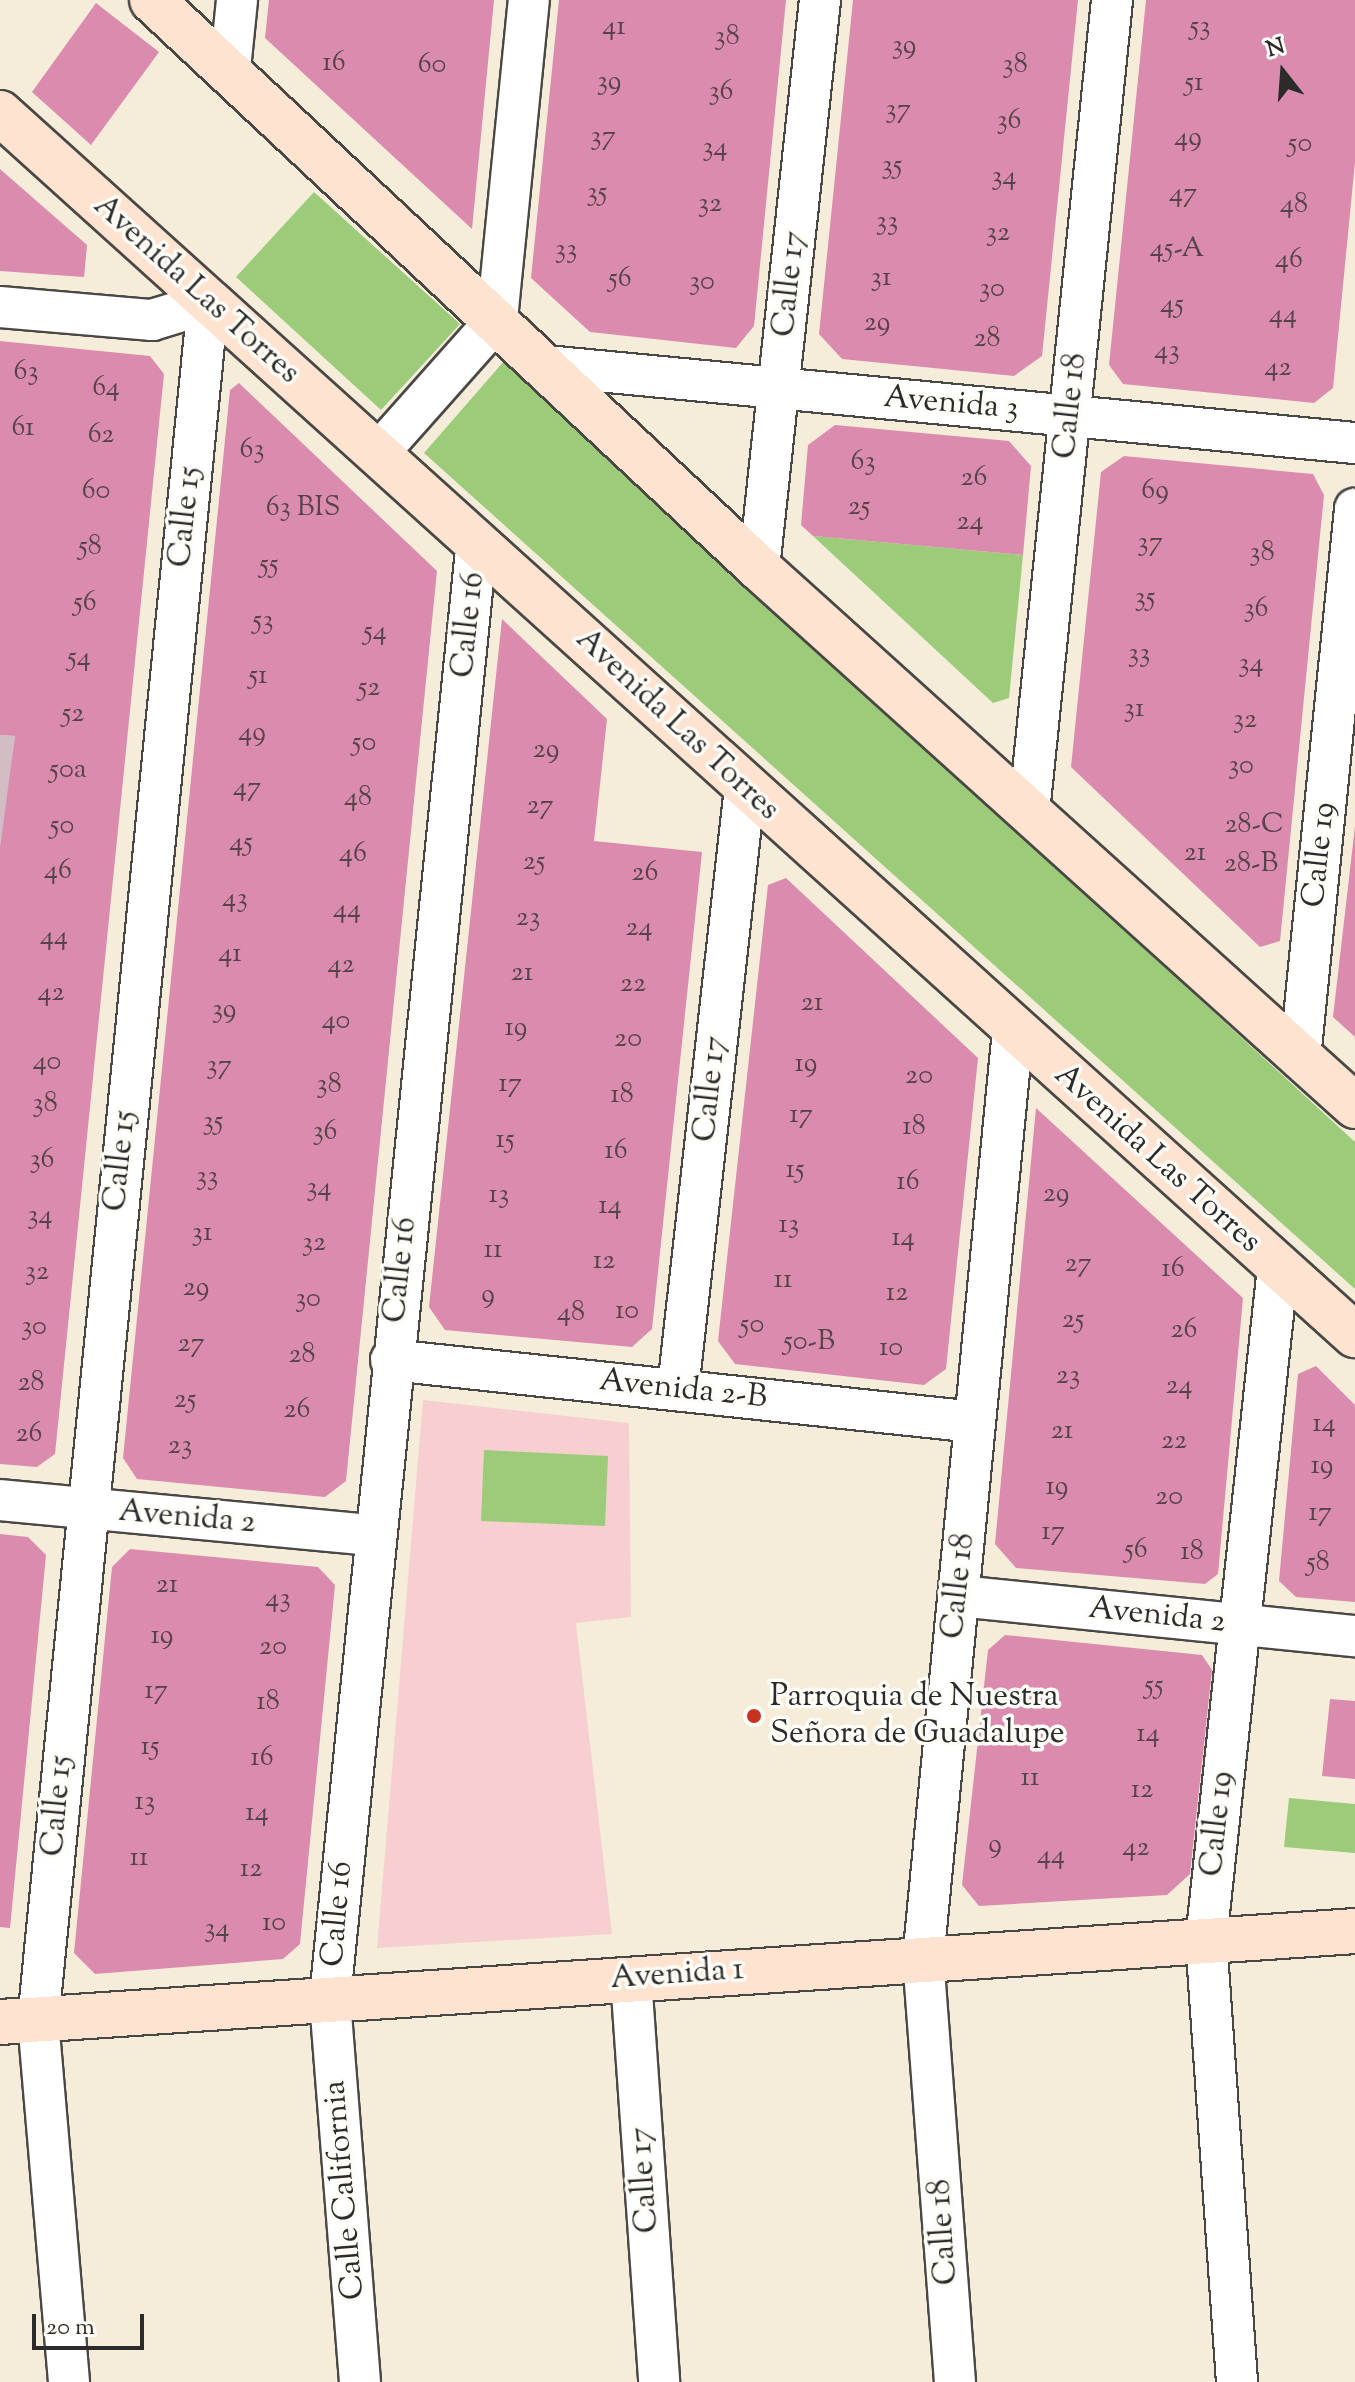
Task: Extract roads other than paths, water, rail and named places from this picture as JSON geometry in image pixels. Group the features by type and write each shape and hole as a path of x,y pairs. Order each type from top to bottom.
{"street":[{"path":"152,0 230,69 759,568 1355,1106"},
{"path":"230,69 237,0"},
{"path":"380,451 497,319 529,0"},
{"name":"Calle 17","path":"759,568 820,0"},
{"name":"Calle 18","path":"1029,812 1112,0"},
{"name":"Avenida Las Torres","path":"0,113 208,303 380,451 745,788 1355,1335"},
{"path":"0,307 152,320 208,303"},
{"name":"Calle 15","path":"69,2382 19,2021 86,1508 208,303"},
{"name":"Avenida 3","path":"546,366 1355,443"},
{"name":"Calle 19","path":"1300,1058 1355,509"},
{"name":"Calle 16","path":"330,1998 373,1535 477,541"},
{"name":"Calle 17","path":"678,1389 745,788"},
{"name":"Calle 18","path":"955,2382 923,1960 1013,1030"},
{"name":"Calle 19","path":"1237,2382 1206,1941 1278,1267"},
{"name":"Avenida 2-B","path":"391,1360 975,1422"},
{"name":"Avenida 2","path":"0,1500 373,1535"},
{"name":"Avenida 2","path":"959,1596 1355,1636"},
{"name":"Avenida 1","path":"19,2021 1355,1931"},
{"name":"Calle 17","path":"631,1978 659,2382"},
{"name":"Calle California","path":"330,1998 360,2382"}],"place":[{"name":"Parroquia de Nuestra Señora de Guadalupe","path":"754,1716"}]}
